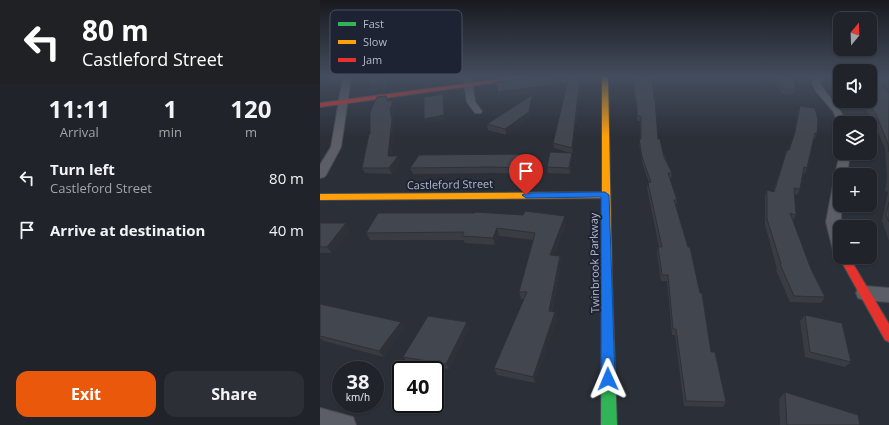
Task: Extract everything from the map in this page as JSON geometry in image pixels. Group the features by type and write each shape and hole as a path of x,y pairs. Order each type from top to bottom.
{"street":[{"path":"320,175 336,147 345,97"},
{"path":"320,105 376,97"},
{"path":"470,97 471,102 478,111"},
{"name":"Twinbrook Parkway","path":"604,97 609,425"},
{"path":"825,97 837,111 839,116"},
{"name":"Castleford Street","path":"320,197 605,195"},
{"path":"848,264 889,336"},
{"path":"864,293 889,295"},
{"path":"320,419 345,425"}],"building":[{"path":"377,97 386,97 387,101 393,101 390,109 392,120 388,156 398,156 389,168 362,168 370,134 370,112"},
{"path":"424,97 443,97 444,115 424,119"},
{"path":"529,97 532,97 529,112 505,129 487,124"},
{"path":"564,97 578,97 572,148 553,143"},
{"path":"635,97 655,98 658,139 660,139 664,157 672,173 668,173 677,200 674,200 688,247 690,247 700,293 702,293 711,352 715,352 726,402 686,401 676,329 673,329 668,275 662,275 658,247 662,247 648,183 651,182 642,157 639,139 641,139 641,116 637,116"},
{"path":"877,97 889,97 889,152 888,144 876,114 871,108 877,108"},
{"path":"800,106 815,108 818,120 817,134 815,133 807,168 804,167 800,189 794,188 796,215 790,213 811,269 825,297 794,296 780,264 767,219 767,190 774,192 787,150 789,150 795,132"},
{"path":"550,152 572,153 569,168 547,167"},
{"path":"526,154 521,168 410,168 419,155"},
{"path":"889,202 889,222 886,215"},
{"path":"525,211 565,216 550,255 560,256 549,311 555,312 533,377 494,368 527,292 519,292 535,233 497,228 493,238 462,236 464,232 366,233 378,213 475,212 523,215"},
{"path":"320,223 346,223 327,247 320,247"},
{"path":"320,304 401,322 379,351 320,336"},
{"path":"805,315 842,323 851,362 810,352"},
{"path":"428,316 467,322 446,364 444,364 444,361 428,361 403,357"},
{"path":"785,392 858,415 860,425 787,425"}],"traffic: fast":[{"path":"607,282 609,425"}],"traffic: slow":[{"path":"605,97 607,282"},
{"path":"320,197 605,195"}],"traffic: jam":[{"path":"320,105 382,97"},
{"path":"848,264 889,336"}],"route":[{"path":"526,195 605,195 608,379"}]}
